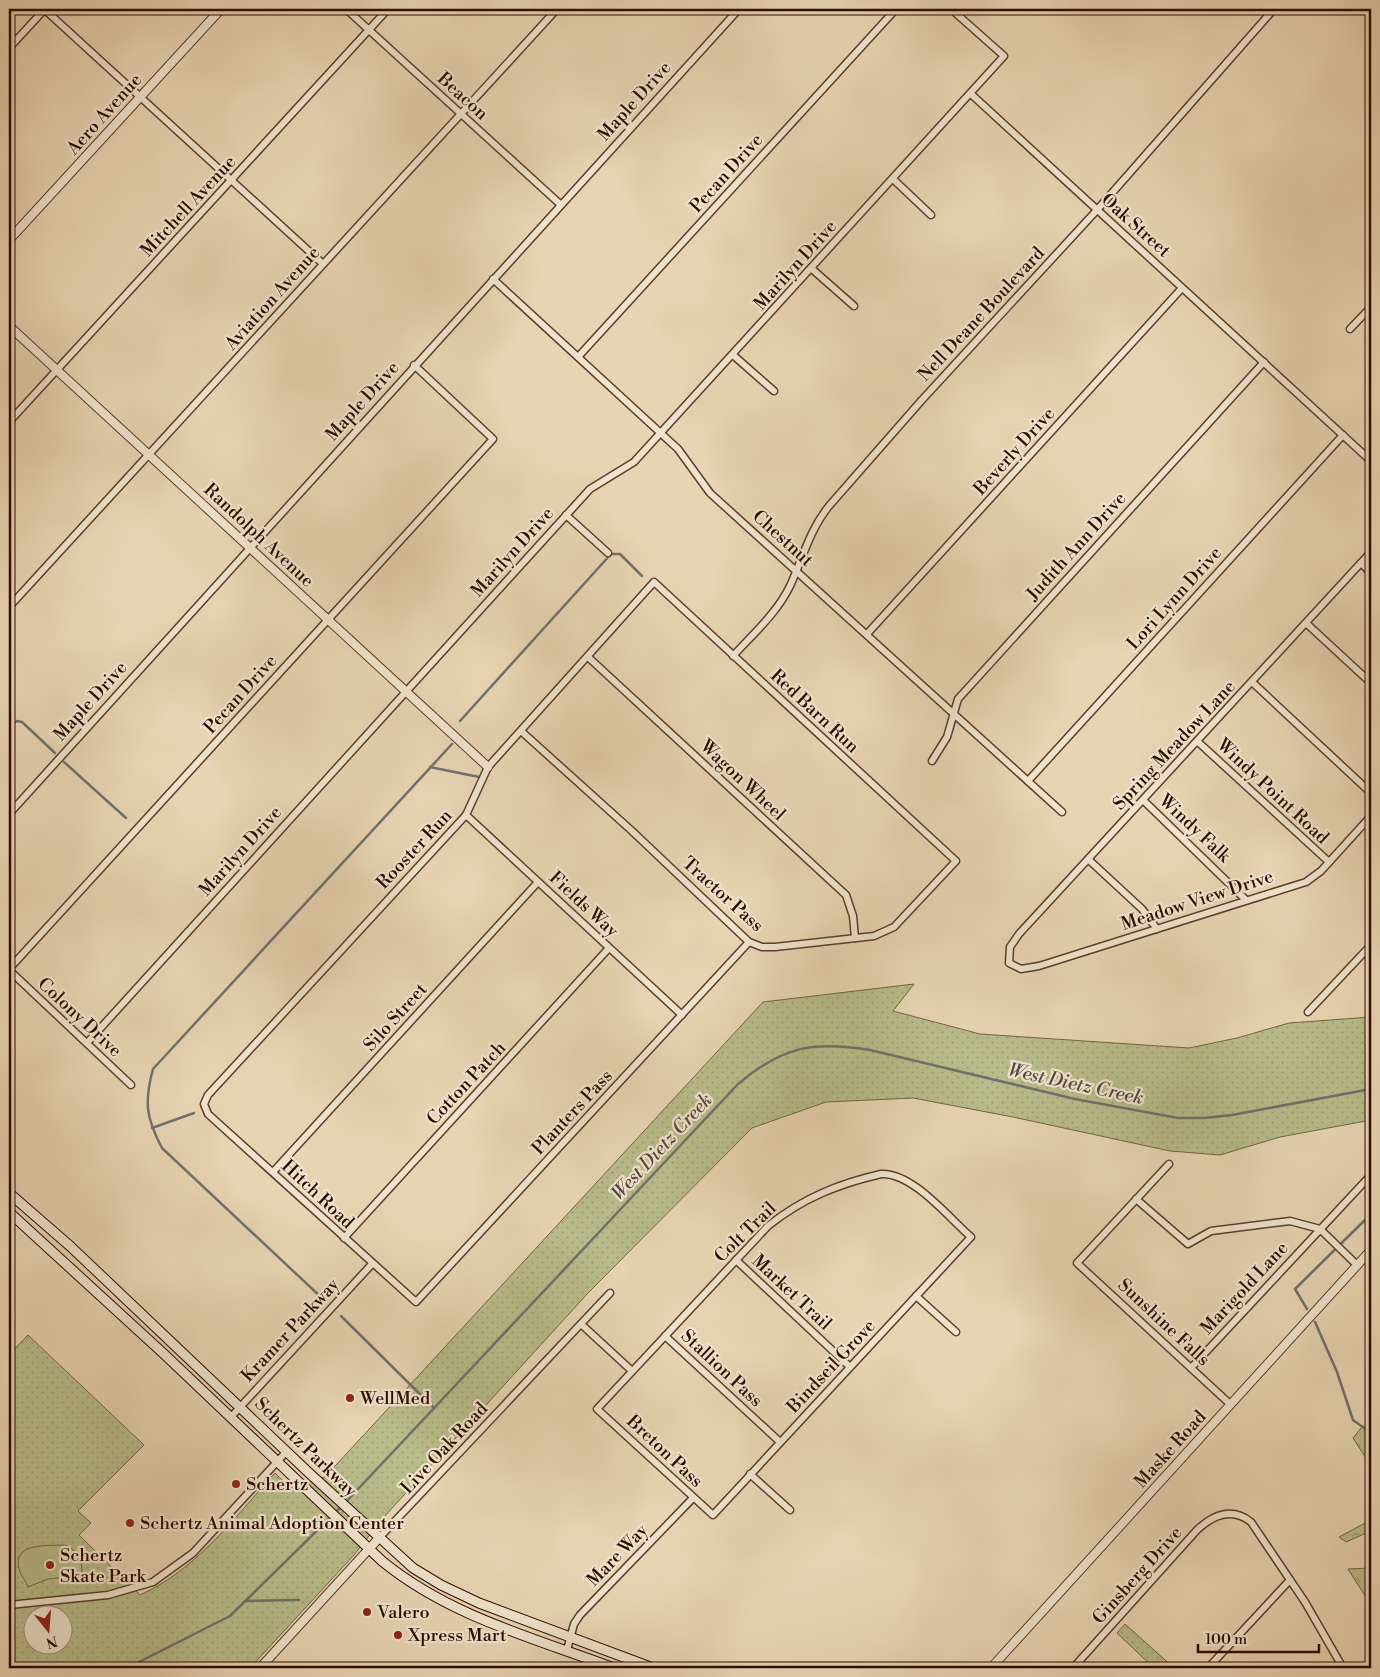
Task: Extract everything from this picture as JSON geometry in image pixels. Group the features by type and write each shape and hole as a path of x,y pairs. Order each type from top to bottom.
{"main road":[{"name":"Schertz Parkway","path":"9,1193 70,1246 204,1375 241,1406 308,1472 413,1568 441,1585 479,1603 653,1668"},
{"name":"Schertz Parkway","path":"9,1212 60,1256 369,1549 405,1580 434,1598 474,1616 614,1668"},
{"path":"60,1256 70,1246"},
{"path":"101,1295 110,1284"},
{"path":"164,1354 173,1344"},
{"path":"196,1384 204,1375"}],"street":[{"path":"9,48 45,9 323,264"},
{"name":"Aero Avenue","path":"9,240 220,9"},
{"name":"Beacon","path":"346,9 561,205"},
{"name":"Mitchell Avenue","path":"9,422 388,9"},
{"name":"Aviation Avenue","path":"9,607 557,9"},
{"name":"Maple Drive","path":"9,814 414,365 739,9"},
{"name":"Pecan Drive","path":"578,357 896,9"},
{"path":"951,9 1004,56 970,94"},
{"name":"Nell Deane Boulevard","path":"733,656 776,609 789,587 816,522 829,506 921,401 1097,210 1274,9"},
{"name":"Marilyn Drive","path":"86,1043 405,690 590,489 634,462 661,434 970,94"},
{"name":"Oak Street","path":"970,94 1371,461"},
{"path":"893,179 931,215"},
{"path":"812,269 854,306"},
{"name":"Chestnut","path":"493,279 684,455 697,477 710,493 868,634 1062,812"},
{"name":"Beverly Drive","path":"868,634 1182,288"},
{"path":"1350,329 1371,307"},
{"name":"Randolph Avenue","path":"9,326 488,766"},
{"path":"733,355 774,391"},
{"name":"Judith Ann Drive","path":"932,761 942,749 958,699 1264,362"},
{"name":"Pecan Drive","path":"9,970 493,439 414,365"},
{"name":"Lori Lynn Drive","path":"1028,781 1343,435"},
{"path":"566,515 608,553"},
{"name":"Spring Meadow Lane","path":"1009,963 1010,947 1019,934 1371,552"},
{"path":"1361,563 1371,572"},
{"name":"Red Barn Run","path":"654,582 956,861"},
{"name":"Rooster Run","path":"204,1104 208,1095 466,815 488,766 654,582"},
{"path":"1306,623 1371,683"},
{"name":"Wagon Wheel","path":"588,657 846,895 854,916 855,938"},
{"path":"1252,682 1371,793"},
{"name":"Tractor Pass","path":"521,731 632,831 749,942 762,947 874,936 894,927 956,861"},
{"name":"Windy Point Road","path":"1197,741 1329,862"},
{"name":"Windy Falk","path":"1143,800 1246,900"},
{"name":"Fields Way","path":"466,815 682,1014"},
{"name":"Meadow View Drive","path":"1009,963 1021,969 1039,966 1306,882 1314,878 1371,816"},
{"path":"1089,860 1142,910 1157,929"},
{"name":"Silo Street","path":"273,1172 538,882"},
{"name":"Planters Pass","path":"416,1302 749,942"},
{"path":"1308,1012 1371,945"},
{"name":"Cotton Patch","path":"344,1238 609,948"},
{"name":"Colony Drive","path":"9,970 131,1085"},
{"name":"Hitch Road","path":"204,1104 208,1114 416,1302"},
{"path":"1169,1164 1136,1198 1188,1244 1211,1231 1290,1221 1320,1229 1357,1265"},
{"name":"Colt Trail","path":"597,1409 768,1226 802,1202 840,1184 881,1174 894,1174 909,1180 970,1238"},
{"name":"Marigold Lane","path":"1191,1368 1370,1176"},
{"name":"Sunshine Falls","path":"1136,1198 1077,1262 1230,1404"},
{"name":"Bindseil Grove","path":"712,1515 970,1238"},
{"name":"Maske Road","path":"991,1668 1371,1250"},
{"name":"Market Trail","path":"736,1260 850,1367"},
{"name":"Kramer Parkway","path":"231,1417 372,1264"},
{"name":"Live Oak Road","path":"260,1668 379,1538 610,1293"},
{"path":"916,1296 956,1332"},
{"path":"581,1324 632,1371"},
{"name":"Stallion Pass","path":"665,1336 780,1442"},
{"name":"Breton Pass","path":"597,1409 712,1515"},
{"path":"9,1604 108,1595 153,1582 193,1553 287,1451"},
{"path":"750,1474 790,1510"},
{"name":"Mare Way","path":"567,1650 569,1637 580,1615 693,1498"},
{"name":"Ginsberg Drive","path":"1073,1668 1197,1530 1215,1517 1231,1513 1244,1517 1251,1522 1290,1580"},
{"path":"1208,1668 1290,1580 1343,1668"}],"green space":[{"path":"914,984 893,1011 980,1034 1189,1048 1237,1038 1289,1023 1371,1017 1371,1120 1280,1137 1220,1155 1170,1151 1013,1117 913,1098 826,1102 752,1128 589,1292 383,1518 354,1555 250,1668 9,1668 9,1355 28,1335 144,1445 78,1511 91,1523 79,1535 140,1595 179,1572 197,1557 229,1525 275,1473 290,1488 325,1477 763,1002"},
{"path":"1371,1426 1371,1466 1353,1438 1362,1427"},
{"path":"1371,1520 1371,1531 1346,1542 1339,1537"},
{"name":"Schertz Skate Park","path":"65,1545 70,1547 79,1557 82,1575 48,1579 28,1587 19,1569 18,1560 21,1554 33,1547"},
{"path":"1371,1568 1371,1605 1348,1569"},
{"path":"1125,1624 1174,1668 1154,1668 1117,1633"}],"waterway":[{"path":"460,721 611,554 620,554 642,576"},
{"path":"9,726 17,721 22,722 55,753"},
{"path":"323,1299 162,1148 153,1128 148,1110 150,1081 153,1069 452,744"},
{"path":"64,762 126,818"},
{"path":"430,767 479,777"},
{"name":"West Dietz Creek","path":"345,1503 738,1084 754,1071 785,1054 799,1049 832,1046 870,1050 1075,1099 1178,1118 1232,1115 1371,1089"},
{"path":"152,1128 194,1113"},
{"path":"1307,1309 1295,1289 1371,1214"},
{"path":"341,1316 434,1408"},
{"path":"1315,1322 1337,1372 1353,1420 1371,1433"},
{"name":"West Dietz Creek","path":"127,1668 230,1616 341,1507"},
{"path":"246,1601 299,1600"}],"place":[{"name":"WellMed","path":"350,1398"},
{"name":"Schertz","path":"236,1484"},
{"name":"Schertz Animal Adoption Center","path":"130,1523"},
{"name":"Schertz Skate Park","path":"50,1565"},
{"name":"Valero","path":"367,1612"},
{"name":"Xpress Mart","path":"398,1635"}]}
